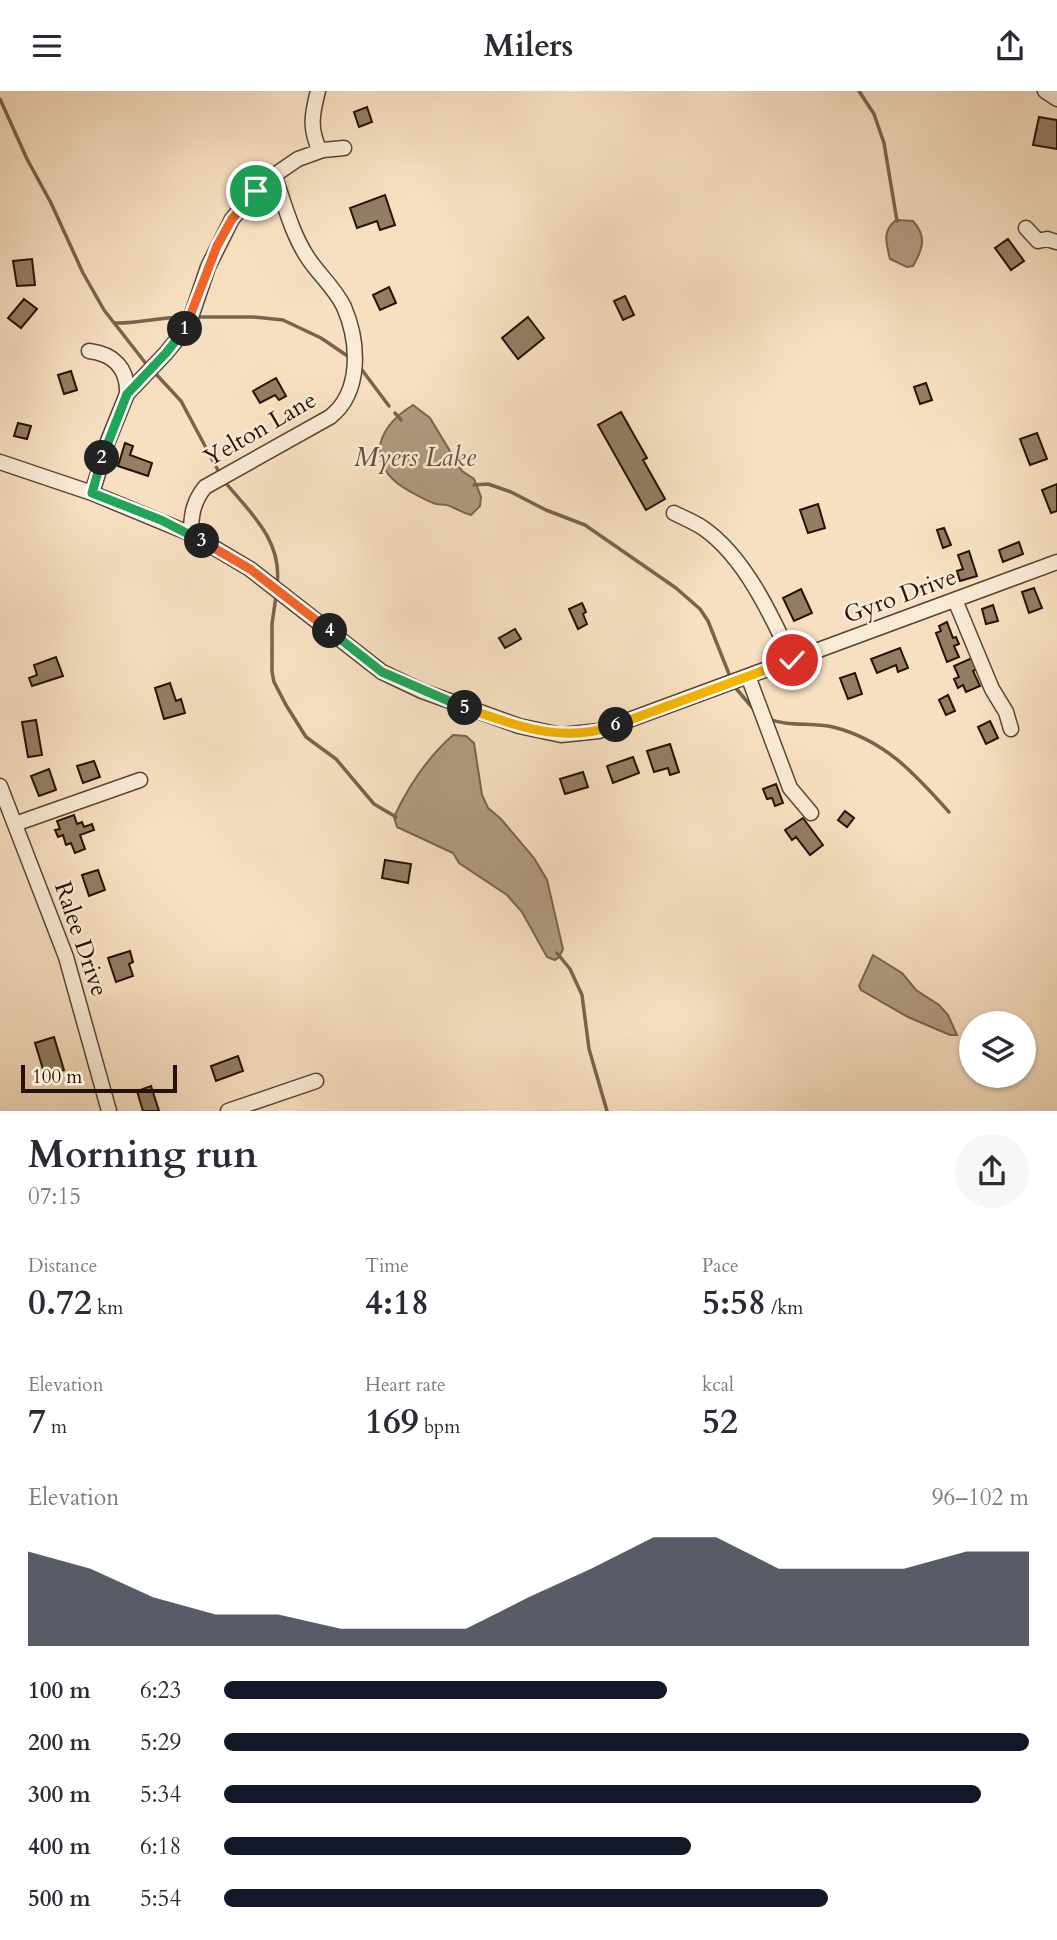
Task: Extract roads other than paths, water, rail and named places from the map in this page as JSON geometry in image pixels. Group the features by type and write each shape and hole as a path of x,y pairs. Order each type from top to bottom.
{"street":[{"path":"318,91 311,121 313,137 320,151"},
{"path":"1045,91 1057,99"},
{"path":"92,493 108,441 127,394 188,326 208,267 232,219 256,191 298,159 320,151 344,148"},
{"name":"Yelton Lane","path":"191,534 191,512 205,487 330,417 344,403 352,386 354,344 344,307 306,256 274,175"},
{"path":"1026,228 1038,241 1047,239 1057,242"},
{"path":"89,351 102,352 117,361 127,380 127,394"},
{"name":"Gyro Drive","path":"0,462 92,493 191,534 250,569 382,672 442,699 519,726 561,735 599,731 1057,562"},
{"path":"674,513 703,528 732,553 763,602 792,660"},
{"path":"955,600 992,689 1006,712 1011,729"},
{"path":"748,676 790,788 811,813"},
{"path":"15,824 140,780"},
{"name":"Ralee Drive","path":"0,786 66,957 109,1111"},
{"path":"228,1111 316,1081"}],"water":[{"path":"896,220 913,221 922,237 921,248 913,266 907,267 890,259 887,233"},
{"name":"Myers Lake","path":"413,405 430,418 462,471 474,479 481,497 480,506 471,515 450,506 436,504 411,492 396,482 381,461 382,437 399,415"},
{"path":"453,735 466,736 474,743 482,795 488,808 501,819 534,858 547,880 563,949 555,960 547,957 522,912 507,895 459,863 453,853 397,827 394,817 412,784 435,753"},
{"path":"873,955 902,973 916,990 939,1005 948,1015 957,1035 950,1035 908,1017 861,990 859,986"}],"waterway":[{"path":"859,91 874,114 884,143 897,221"},
{"path":"0,99 83,273 104,310 147,365"},
{"path":"114,323 188,317"},
{"path":"196,317 283,320 321,338 349,357"},
{"path":"359,366 389,406"},
{"path":"155,373 181,401 220,474"},
{"path":"395,413 401,420"},
{"path":"224,481 254,516 270,541 278,569 277,585"},
{"path":"474,485 488,484 511,492 546,510 585,525 676,588 700,609 708,621 731,679"},
{"path":"276,596 272,624 272,672 286,705 306,737 336,759 374,804 396,817"},
{"path":"734,686 756,712"},
{"path":"769,719 784,723 833,727 868,740 898,760 949,812"},
{"path":"557,953 570,969 582,995 589,1049 607,1111"}]}
